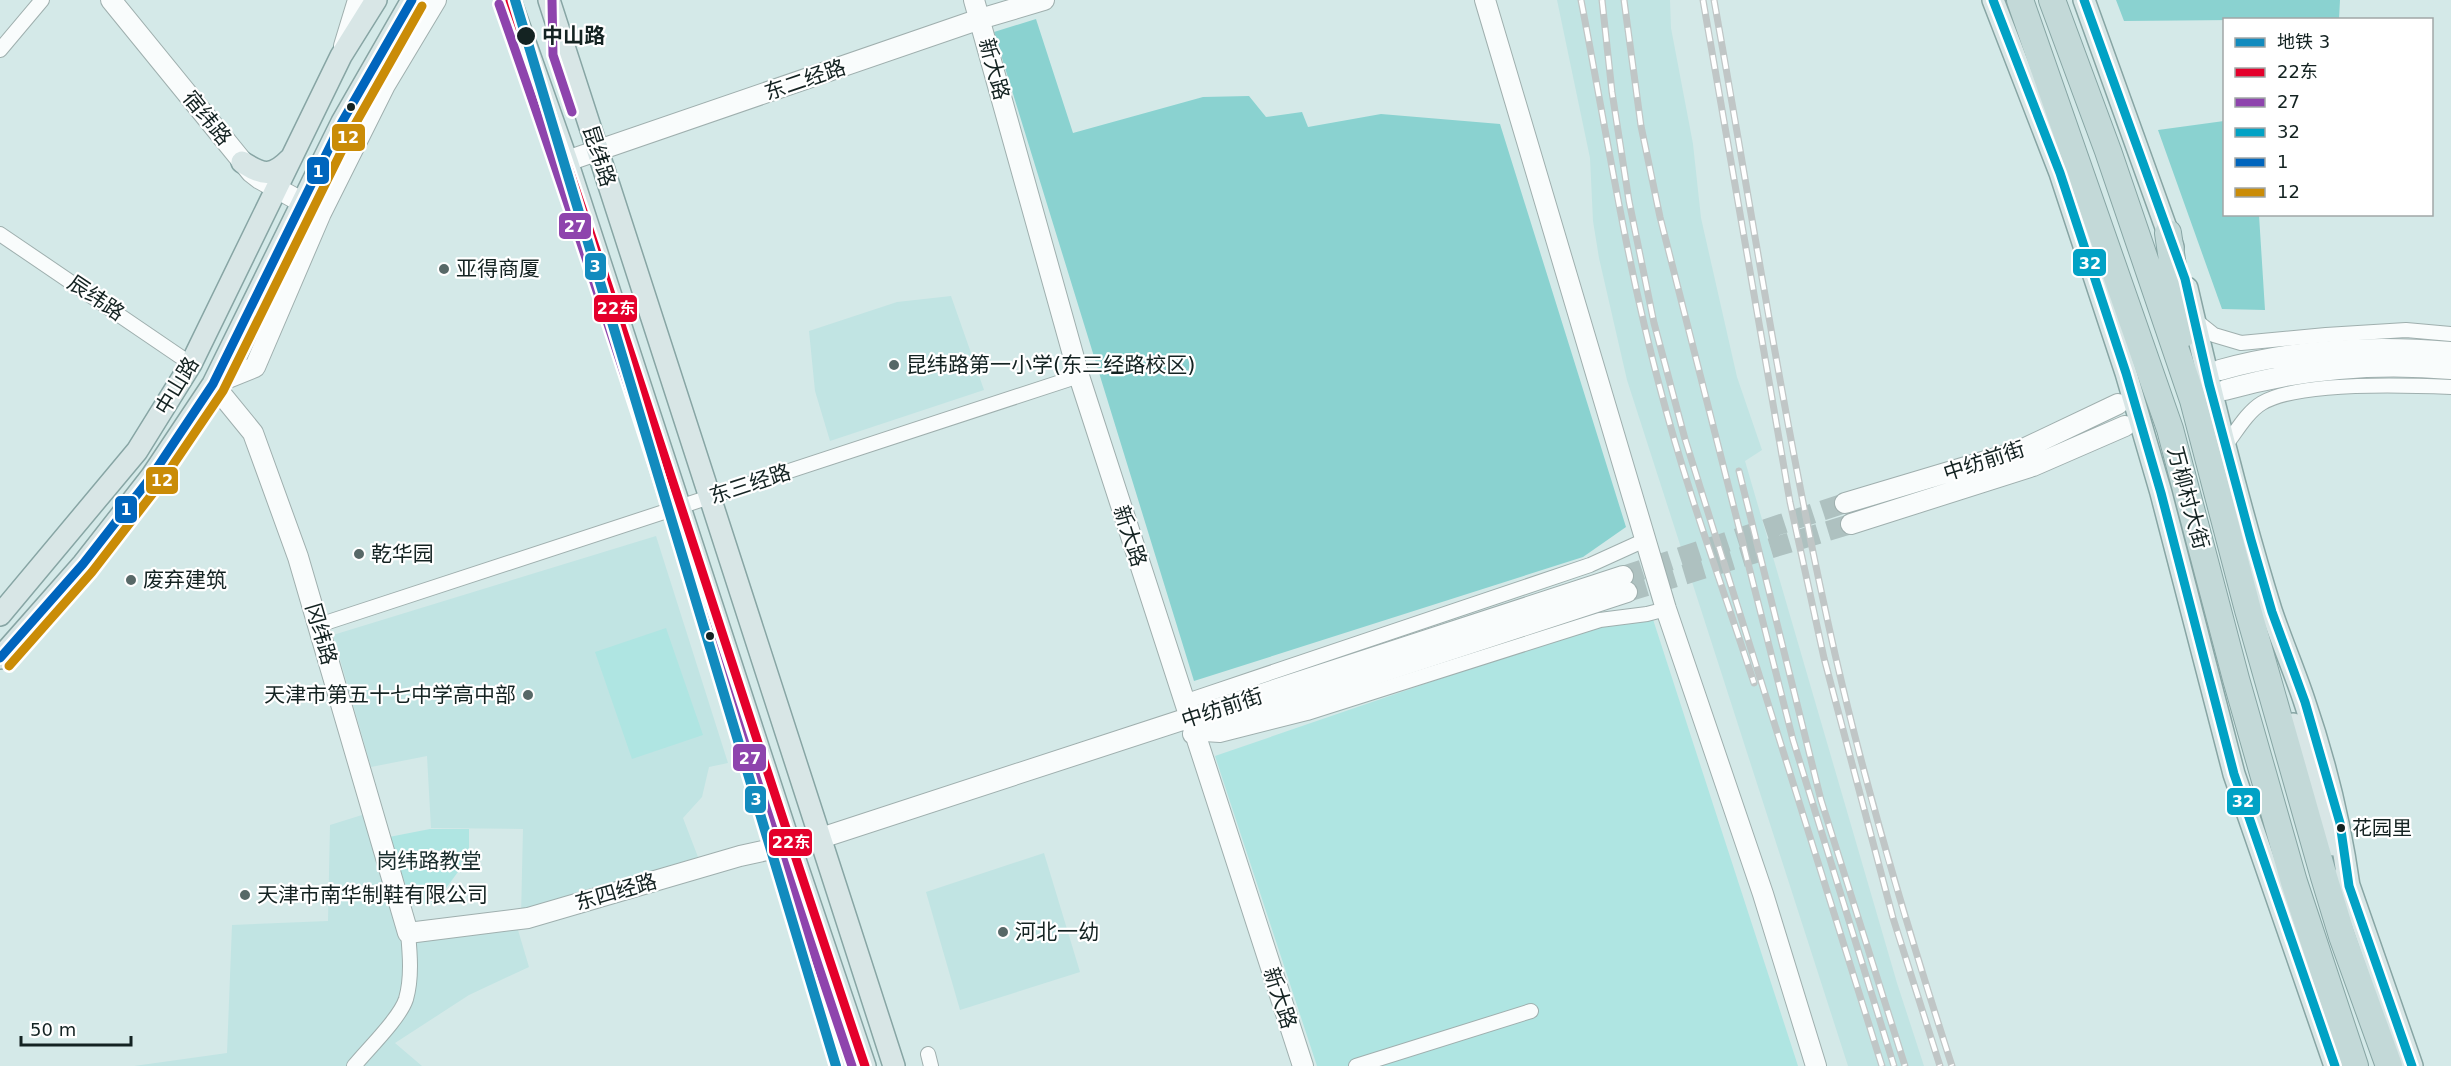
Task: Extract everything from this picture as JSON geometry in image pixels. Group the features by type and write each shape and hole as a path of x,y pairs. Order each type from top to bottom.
{"highway":[{"name":"万柳村大街","path":"2020,0 2161,403 2294,882 2355,1066"},
{"name":"万柳村大街","path":"2052,0 2108,151 2193,400 2248,610 2327,887 2362,994 2389,1066"},
{"path":"2168,233 2193,400"}],"main road":[{"name":"中山路","path":"0,615 137,451 191,364 341,56 376,0"},
{"name":"中山路","path":"0,658 83,564 151,477 213,384 342,122 412,0"},
{"name":"昆纬路","path":"510,0 567,161 790,845 865,1066"},
{"name":"昆纬路","path":"549,0 894,1066"},
{"path":"564,0 565,52"},
{"path":"1993,0 2061,173 2085,247 2146,438 2234,774 2335,1066"},
{"path":"2084,0 2185,279 2225,446 2272,612 2305,702 2340,823 2349,886"},
{"path":"242,162 258,171 269,173 278,170 290,159"},
{"path":"2085,247 2161,403"},
{"path":"2248,610 2283,692 2320,809 2412,1066"},
{"path":"2236,679 2237,716 2270,874"}],"street":[{"path":"0,50 42,0"},
{"name":"宿纬路","path":"111,0 242,162 260,180 321,213"},
{"path":"341,56 358,0"},
{"path":"213,384 255,367 321,213 385,86 436,0"},
{"name":"新大路","path":"974,0 1078,376 1303,1066"},
{"name":"东二经路","path":"567,161 980,19 1044,0"},
{"path":"1485,0 1666,609 1763,894 1815,1066"},
{"name":"辰纬路","path":"0,234 191,364"},
{"path":"2194,319 2214,335 2241,344 2406,330 2451,334"},
{"path":"2220,370 2278,356 2361,348 2451,352"},
{"path":"2225,390 2265,378 2331,369 2376,366 2451,369"},
{"name":"东三经路","path":"319,625 1078,376"},
{"name":"冈纬路","path":"213,384 253,433 298,557 408,933"},
{"path":"2225,446 2244,420 2261,403 2285,395 2325,388 2392,385 2451,387"},
{"name":"中纺前街","path":"1845,503 2019,451 2118,404"},
{"path":"1851,524 2033,466 2125,426"},
{"path":"1188,718 1590,565 1645,540"},
{"name":"中纺前街","path":"821,837 1188,718 1625,584"},
{"path":"1188,718 1220,735 1296,716 1600,620 1647,614 1666,609"},
{"name":"东四经路","path":"408,933 528,918 740,856 821,837"},
{"path":"354,1066 406,1000 410,963 408,933"},
{"path":"1356,1066 1531,1011"}],"shaded area":[{"path":"1557,0 1670,0 1671,28 1693,144 1701,218 1737,377 1762,450 1745,461 1897,983 1924,1066 1848,1066 1627,380 1599,258 1593,221 1590,158"},
{"path":"2116,0 2340,0 2339,18 2124,21"},
{"path":"1036,19 1073,133 1203,97 1249,96 1266,117 1302,112 1308,127 1381,114 1500,124 1626,527 1583,557 1194,681 994,32"},
{"path":"2223,121 2223,216 2259,216 2265,310 2222,309 2158,130"},
{"name":"昆纬路第一小学(东三经路校区)","path":"951,296 984,390 830,441 815,391 809,331 897,302"},
{"name":"天津市第五十七中学高中部","path":"656,536 728,763 709,767 702,797 683,818 698,857 521,916 523,829 431,828 427,756 371,767 333,635"},
{"path":"378,810 417,937 518,930 529,967 469,995 395,1043 422,1066 134,1066 227,1053 232,925 328,921 330,825"},
{"name":"河北一幼","path":"1044,853 1080,972 960,1010 926,892"}],"green space":[{"path":"1649,607 1798,1066 1317,1066 1215,756"},
{"path":"666,628 703,735 632,759 595,652"},
{"name":"岗纬路教堂","path":"430,829 469,829 469,857 435,903 427,906 408,892 389,837"}],"tunnel":[{"path":"2125,426 2207,396"},
{"path":"1623,576 1845,503"},
{"path":"1627,592 1851,524"}],"railway":[{"path":"1581,0 1627,243 1660,388 1681,462 1754,683"},
{"path":"1602,0 1612,92 1629,201 1654,323 1685,439 1882,1066"},
{"path":"1624,0 1641,126 1660,217 1793,740 1894,1066"},
{"path":"1703,0 1790,502 1824,658 1893,918 1940,1066"},
{"path":"1714,0 1785,410 1835,654 1889,862 1952,1066"},
{"path":"1739,471 1821,800 1905,1066"}],"metro line":[{"name":"3","path":"515,0 836,1066"}],"transit line":[{"name":"1","path":"0,658 83,564 151,477 213,384 342,122 412,0"},
{"name":"22东","path":"510,0 646,399 865,1066"},
{"name":"27","path":"552,0 553,55 572,112"},
{"name":"32","path":"1993,0 2060,173 2126,373 2161,493 2234,774 2335,1066"},
{"name":"32","path":"2084,0 2185,279 2209,384 2251,540 2272,612 2305,702 2340,823 2349,886 2412,1066"},
{"name":"27","path":"499,4 590,269 852,1066"},
{"name":"12","path":"9,666 92,572 160,484 223,391 353,128 422,6"}],"place":[{"name":"中山路","path":"526,36"},
{"name":"亚得商厦","path":"444,269"},
{"name":"昆纬路第一小学(东三经路校区)","path":"894,365"},
{"name":"乾华园","path":"359,554"},
{"name":"废弃建筑","path":"131,580"},
{"name":"天津市第五十七中学高中部","path":"528,695"},
{"name":"花园里","path":"2341,828"},
{"name":"天津市南华制鞋有限公司","path":"245,895"},
{"name":"河北一幼","path":"1003,932"}]}
